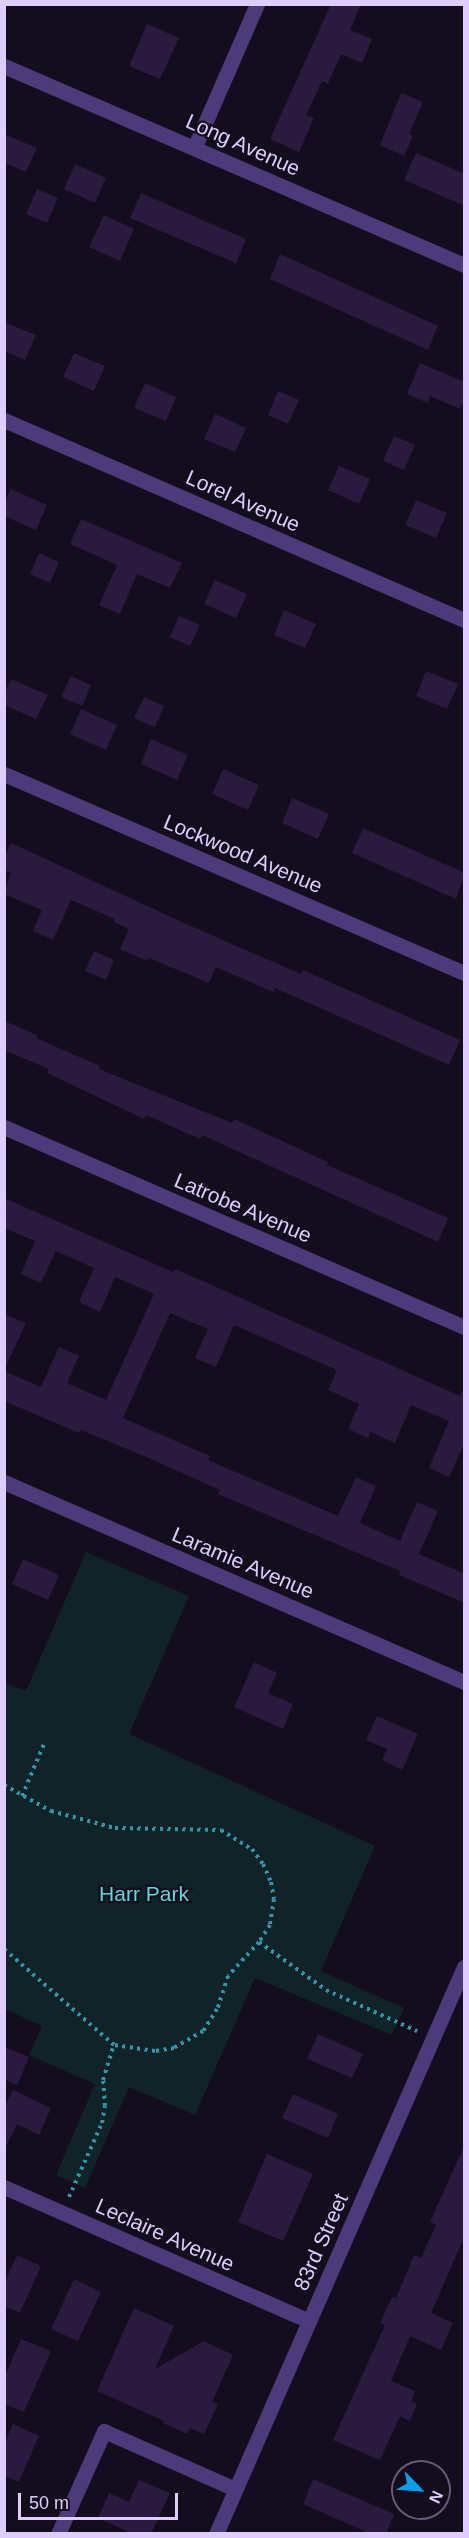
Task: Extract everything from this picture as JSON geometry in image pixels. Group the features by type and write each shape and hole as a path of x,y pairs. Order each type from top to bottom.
{"street":[{"path":"195,146 257,4"},
{"name":"Long Avenue","path":"4,66 195,146 465,265"},
{"name":"Lorel Avenue","path":"4,420 465,620"},
{"name":"Lockwood Avenue","path":"4,774 465,973"},
{"name":"Latrobe Avenue","path":"4,1127 465,1326"},
{"name":"Laramie Avenue","path":"4,1482 465,1682"},
{"name":"83rd Street","path":"223,2531 235,2489 465,1967"},
{"name":"Leclaire Avenue","path":"4,2187 309,2321"},
{"path":"57,2534 104,2431 235,2489"}],"path":[{"path":"22,1796 44,1744"},
{"path":"4,1785 51,1810 115,1828 221,1830 252,1849 263,1864 271,1882 273,1913 270,1925 259,1942 228,1976 218,2009 203,2031 174,2048 155,2051 114,2045 4,1949"},
{"path":"259,1942 327,1990 433,2038"},
{"path":"63,2213 82,2163 102,2123 105,2106 103,2080 114,2045"}],"green space":[{"name":"Harr Park","path":"86,1552 189,1596 129,1734 375,1846 321,1971 404,2008 392,2035 255,1978 195,2115 129,2087 85,2188 56,2175 95,2084 29,2055 42,2026 5,2009 4,1683 26,1691"}],"building":[{"path":"331,4 361,4 350,30 372,39 362,63 341,54 328,84 322,81 306,115 314,118 299,152 270,139"},
{"path":"147,24 179,38 160,79 129,66"},
{"path":"401,93 423,102 409,134 413,136 404,156 380,145"},
{"path":"4,134 37,148 26,172 4,163"},
{"path":"416,153 465,174 465,206 404,180"},
{"path":"75,164 106,178 95,203 64,189"},
{"path":"37,189 58,198 47,223 26,214"},
{"path":"141,193 246,239 236,263 130,218"},
{"path":"104,215 134,229 120,261 89,247"},
{"path":"280,254 438,326 428,350 270,279"},
{"path":"4,322 36,335 25,360 4,351"},
{"path":"74,353 105,366 94,391 63,377"},
{"path":"420,363 465,382 465,399 460,409 430,396 428,403 407,394"},
{"path":"145,383 176,397 166,421 134,408"},
{"path":"278,391 299,400 288,424 268,415"},
{"path":"215,414 246,428 235,452 204,439"},
{"path":"394,436 415,445 404,470 383,461"},
{"path":"339,466 370,479 359,504 328,490"},
{"path":"11,489 47,505 36,530 4,516 4,503"},
{"path":"416,500 447,513 436,538 405,525"},
{"path":"81,519 182,563 170,588 137,574 120,614 99,605 117,565 70,544"},
{"path":"39,553 59,562 50,583 30,574"},
{"path":"215,580 247,594 236,618 204,604"},
{"path":"284,610 316,624 305,648 274,635"},
{"path":"179,616 200,625 190,646 170,637"},
{"path":"426,671 458,684 447,709 416,696"},
{"path":"71,676 91,685 82,706 61,697"},
{"path":"11,679 48,695 36,719 4,705 4,694"},
{"path":"144,697 164,706 155,727 134,718"},
{"path":"81,709 117,725 106,750 70,734"},
{"path":"151,739 188,755 177,780 141,764"},
{"path":"223,769 259,785 248,810 212,794"},
{"path":"292,798 329,814 318,839 282,823"},
{"path":"363,828 465,873 456,899 352,853"},
{"path":"11,843 184,923 301,974 303,970 460,1040 449,1065 275,988 273,992 216,967 209,983 149,958 147,961 120,949 129,929 114,922 115,919 71,900 53,940 33,931 42,910 4,894 11,873 4,870 4,859"},
{"path":"94,951 114,960 106,980 85,971"},
{"path":"4,1021 37,1035 36,1038 100,1066 99,1069 232,1123 234,1119 328,1162 327,1165 448,1218 438,1242 202,1135 200,1139 146,1115 144,1119 47,1073 49,1069 4,1050"},
{"path":"4,1198 173,1272 175,1269 460,1396 465,1385 465,1442 449,1477 429,1468 449,1421 411,1405 395,1443 371,1432 368,1438 348,1429 359,1404 328,1390 337,1370 234,1325 216,1367 195,1358 208,1329 170,1313 123,1418 210,1456 208,1460 338,1516 356,1477 376,1486 360,1523 400,1541 417,1502 438,1511 419,1554 465,1574 465,1603 399,1575 400,1571 218,1494 220,1490 144,1456 81,1430 79,1433 4,1401 4,1371 41,1387 59,1347 79,1356 67,1383 106,1400 154,1294 115,1277 100,1312 79,1302 94,1268 56,1251 41,1283 21,1274 35,1241 4,1228"},
{"path":"4,1314 26,1323 4,1370"},
{"path":"23,1559 59,1575 48,1600 12,1584"},
{"path":"254,1662 277,1673 268,1693 293,1704 283,1729 234,1707"},
{"path":"377,1716 418,1734 402,1770 382,1760 387,1749 366,1740"},
{"path":"318,2034 363,2054 352,2078 307,2059"},
{"path":"4,2047 29,2057 17,2085 4,2079"},
{"path":"13,2090 51,2108 39,2135 17,2124 4,2150 4,2107"},
{"path":"293,2094 338,2114 328,2138 282,2118"},
{"path":"465,2144 465,2235 431,2313 453,2323 441,2350 410,2336 391,2381 415,2391 411,2401 417,2404 410,2421 400,2416 380,2460 333,2440 385,2325 380,2323 392,2297 396,2298 414,2255 421,2258 436,2225 430,2222"},
{"path":"267,2154 313,2174 283,2241 238,2222"},
{"path":"17,2255 41,2266 20,2313 4,2306 4,2284"},
{"path":"74,2279 101,2292 78,2341 51,2329"},
{"path":"134,2308 174,2326 155,2369 204,2341 233,2355 212,2402 218,2404 204,2434 190,2428 187,2434 163,2423 164,2421 97,2391"},
{"path":"21,2339 51,2351 24,2412 4,2404 4,2378"},
{"path":"13,2424 39,2436 19,2482 4,2476 4,2444"},
{"path":"313,2479 391,2513 392,2520 386,2534 371,2534 303,2504"},
{"path":"139,2480 170,2493 151,2534 133,2534 98,2518 109,2493 129,2502"}]}
